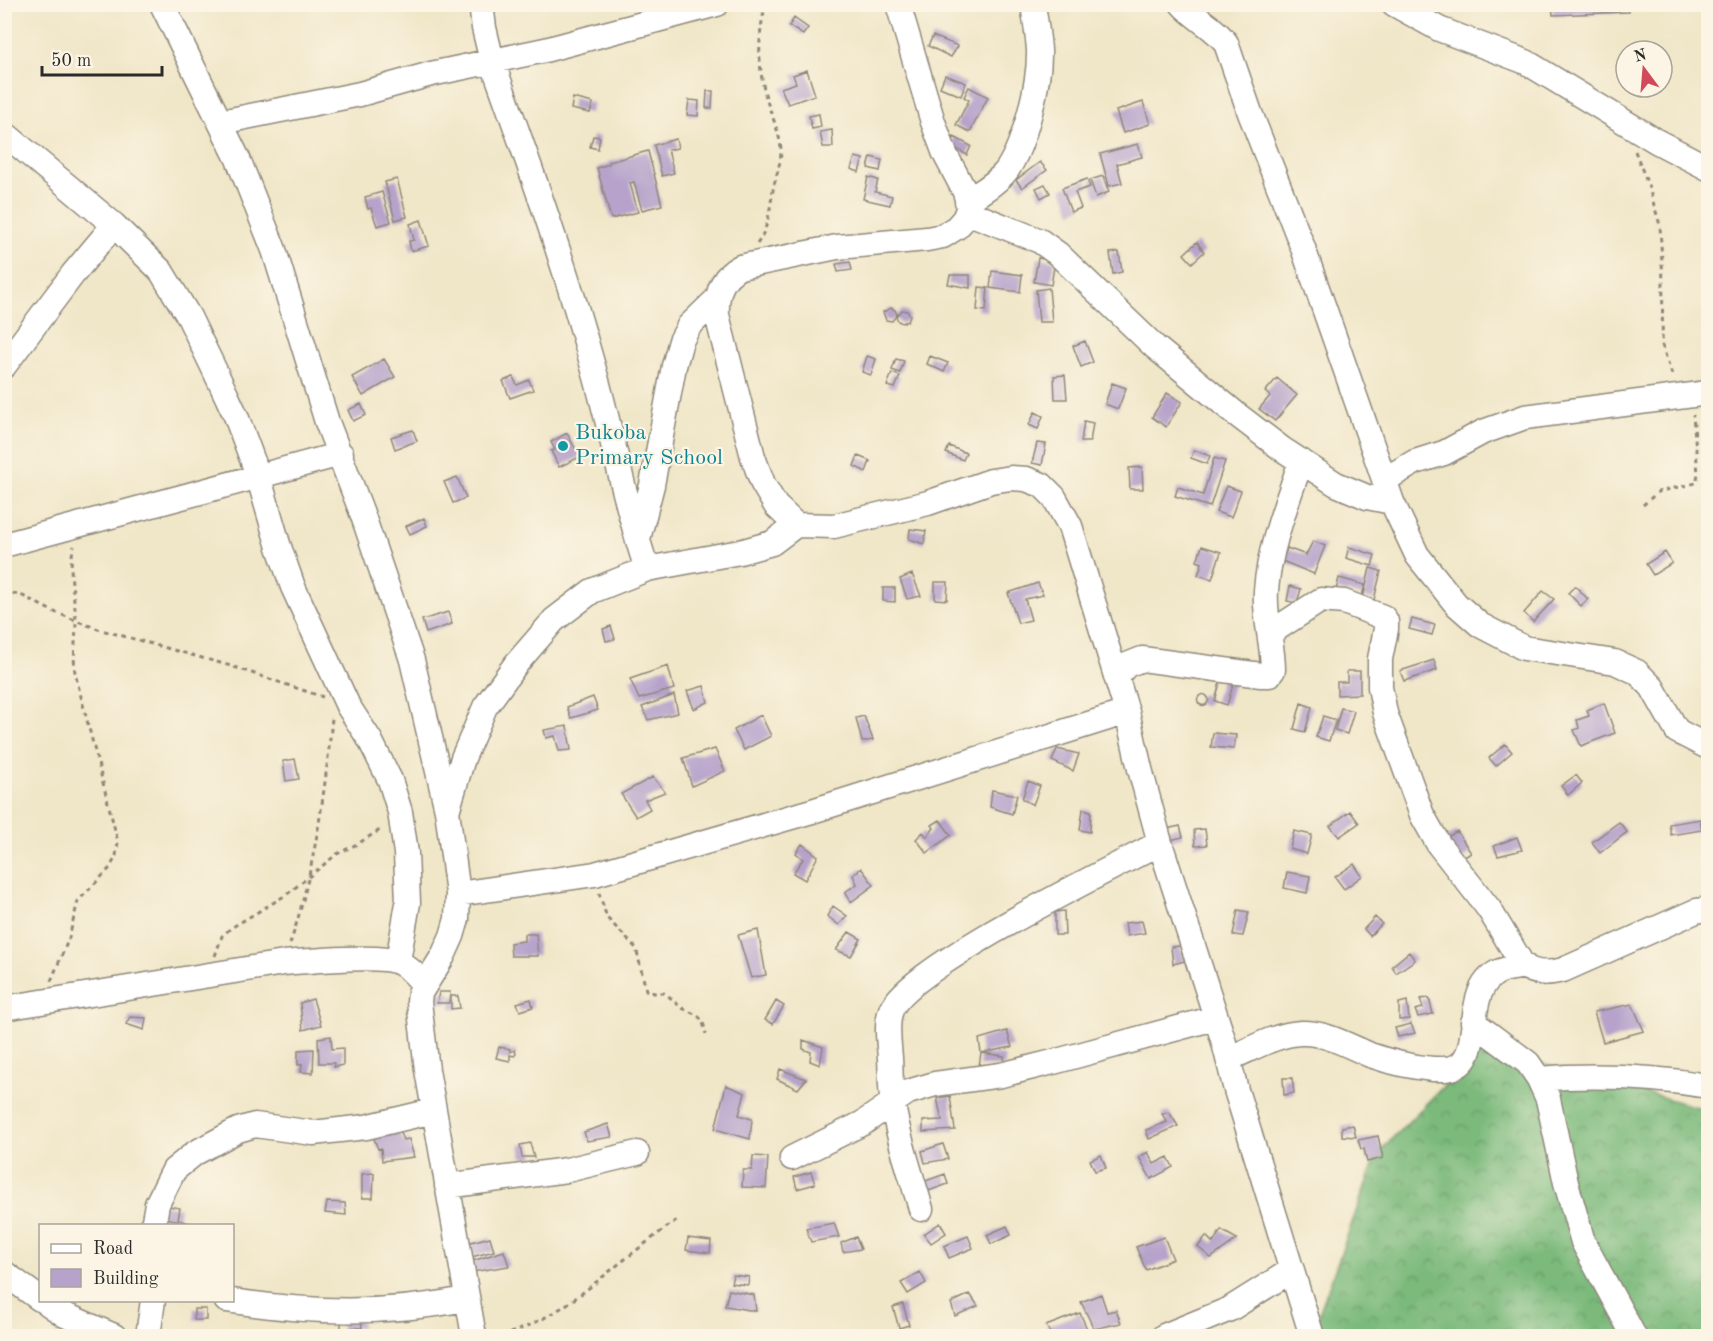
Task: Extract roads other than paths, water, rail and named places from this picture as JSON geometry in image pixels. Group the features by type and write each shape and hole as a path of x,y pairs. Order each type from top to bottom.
{"street":[{"path":"162,4 238,159 274,250 327,422 341,454 389,588 412,660 447,810 458,894 457,919 452,936 443,956 424,985 419,1002 427,1070 474,1336"},
{"path":"481,4 492,61 568,278 603,399 637,542 647,569"},
{"path":"221,122 360,94 431,74 545,50 717,4"},
{"path":"898,4 933,122 945,154 965,192 967,207"},
{"path":"795,525 776,506 763,484 757,466 717,315 716,300 722,283 731,272 740,267 837,247 927,239 943,236 957,227 967,207 1006,171 1025,130 1037,74 1038,50 1033,4"},
{"path":"1182,4 1221,36"},
{"path":"1211,4 1250,113 1303,248 1392,502 1417,555 1456,604 1480,625 1524,648 1615,662 1637,672 1652,687 1677,731 1708,747"},
{"path":"1394,4 1439,29 1526,62 1656,141 1708,168"},
{"path":"4,133 114,225 161,271 189,316 236,416 258,475 293,587 341,703 370,740 390,780 400,812 406,853 408,903 398,961"},
{"path":"967,207 1040,241 1058,254 1155,347 1236,414 1301,461 1336,483 1367,497 1392,502"},
{"path":"4,366 73,274 114,225"},
{"path":"637,542 652,485 674,366 681,341 689,327 716,300"},
{"path":"1384,480 1414,462 1444,453 1483,432 1525,417 1696,395"},
{"path":"4,545 341,454"},
{"path":"1116,677 1127,665 1142,658 1269,675 1273,670 1266,593 1268,574 1285,509 1301,461"},
{"path":"447,810 463,758 485,707 516,664 554,620 592,591 647,569 740,552 772,543 795,525 834,526 928,503 991,481 1011,478 1026,479 1042,485 1054,497 1070,526 1127,712 1160,843 1312,1336"},
{"path":"1270,633 1321,600 1344,602 1383,616 1386,628 1380,659 1382,696 1397,748 1422,815 1452,862 1489,909 1525,966 1537,972 1563,970 1696,911 1708,909"},
{"path":"458,894 595,874 834,804 1127,712"},
{"path":"921,1209 892,1103 889,1026 890,1013 897,998 965,949 1014,919 1160,843"},
{"path":"4,1008 284,963 363,959 398,961 412,971 424,985"},
{"path":"1228,1059 1266,1043 1300,1033 1336,1040 1402,1065 1447,1069 1462,1063 1468,1052 1478,996 1487,979 1503,970 1525,966"},
{"path":"792,1158 831,1141 863,1123 908,1092 935,1084 1024,1070 1215,1018"},
{"path":"1473,1022 1528,1063 1539,1079 1548,1100 1566,1183 1583,1242 1634,1336"},
{"path":"399,1119 427,1070"},
{"path":"1539,1079 1581,1076 1624,1077 1673,1080 1708,1086"},
{"path":"153,1224 157,1204 174,1170 195,1153 238,1130 255,1125 314,1133 366,1127 434,1111"},
{"path":"447,1186 567,1170 637,1153"},
{"path":"1164,1336 1230,1309 1292,1270"},
{"path":"4,1273 39,1298"},
{"path":"234,1301 292,1308 348,1311 408,1308 466,1299"},
{"path":"45,1302 65,1315 114,1336"},
{"path":"148,1336 153,1302"}],"place":[{"name":"Bukoba Primary School","path":"563,446"}]}
